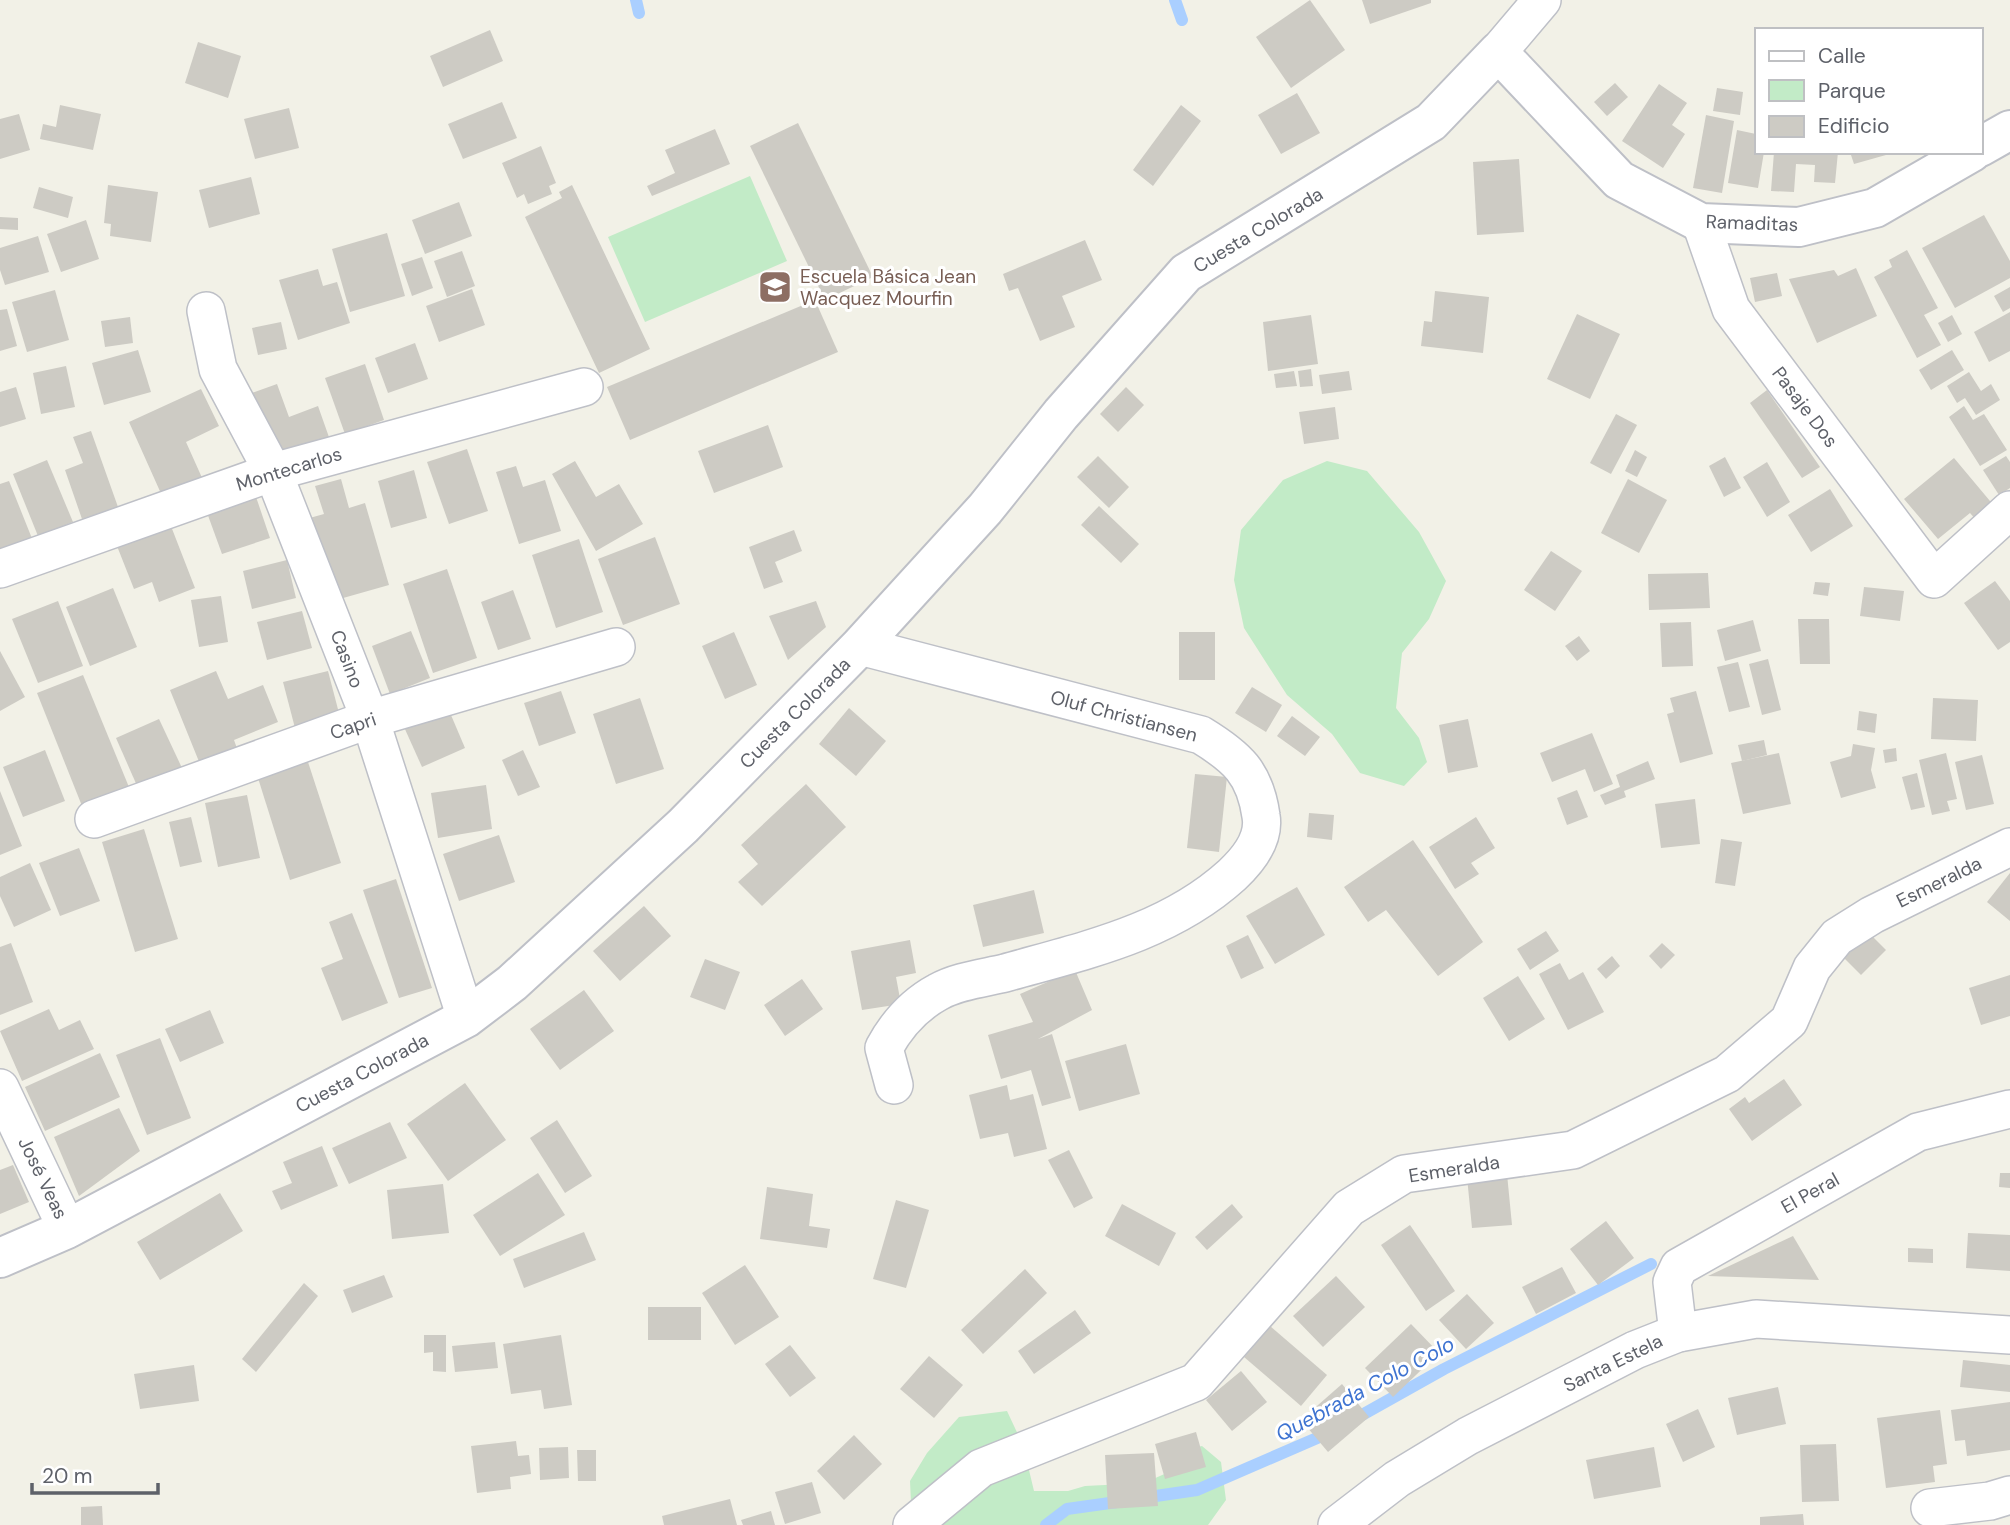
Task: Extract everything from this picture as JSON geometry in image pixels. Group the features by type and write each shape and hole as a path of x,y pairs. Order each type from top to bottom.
{"street":[{"path":"1498,52 1542,0"},
{"name":"Ramaditas","path":"1498,52 1619,180 1701,223 1799,227 1875,208 1969,154"},
{"name":"Cuesta Colorada","path":"0,1258 67,1229 466,1018 512,983 683,826 860,646 985,509 1061,414 1186,273 1430,122 1498,52"},
{"path":"1982,146 2010,130"},
{"name":"Pasaje Dos","path":"1701,223 1731,309 1934,579 2010,510"},
{"name":"Casino","path":"206,311 218,369 273,472 370,719 466,1018"},
{"name":"Montecarlos","path":"0,569 273,472 584,387"},
{"name":"Oluf Christiansen","path":"860,646 1201,735 1220,747 1250,773 1259,799 1263,824 1250,859 1216,889 1169,920 1119,941 939,991 898,1022 884,1048 894,1085"},
{"name":"Capri","path":"94,819 370,719 616,647"},
{"name":"Esmeralda","path":"912,1525 981,1468 1196,1382 1349,1208 1404,1174 1573,1150 1727,1074 1789,1021 1812,968 1837,937 1871,915 2010,847"},
{"name":"José Veas","path":"0,1088 67,1229"},
{"name":"El Peral","path":"1678,1333 1672,1282 1679,1267 1918,1132 2010,1109"},
{"name":"Santa Estela","path":"1337,1525 1397,1479 1468,1436 1635,1350 1678,1333 1756,1319 2010,1335"},
{"path":"1930,1508 1990,1501 2010,1495"}],"green space":[{"path":"750,176 787,261 645,322 608,237"},
{"path":"1327,461 1367,471 1419,532 1446,581 1429,619 1402,653 1396,708 1419,738 1427,762 1404,786 1360,773 1332,734 1287,695 1244,628 1234,580 1241,530 1283,480"},
{"path":"1007,1411 1023,1445 1034,1491 1068,1491 1085,1486 1144,1483 1169,1472 1186,1450 1202,1446 1221,1462 1226,1500 1208,1525 912,1525 910,1481 927,1453 959,1417"}],"building":[{"path":"1310,0 1345,50 1291,88 1256,37"},
{"path":"1362,0 1431,0 1431,3 1370,24"},
{"path":"490,30 503,61 443,87 430,56"},
{"path":"198,42 241,56 228,98 185,83"},
{"path":"1615,83 1628,97 1607,116 1594,102"},
{"path":"1659,84 1687,103 1672,125 1685,134 1663,168 1622,141"},
{"path":"1717,88 1743,92 1740,115 1713,111"},
{"path":"1297,93 1320,133 1281,154 1258,115"},
{"path":"502,102 517,138 463,159 448,124"},
{"path":"60,105 101,114 93,150 40,139 43,124 56,127"},
{"path":"1181,105 1201,121 1153,186 1133,170"},
{"path":"289,108 299,148 255,159 244,119"},
{"path":"19,114 30,150 0,159 0,119"},
{"path":"1706,115 1734,121 1722,193 1693,188"},
{"path":"798,123 873,277 825,300 750,146"},
{"path":"715,129 730,164 652,196 647,186 675,173 665,150"},
{"path":"1737,130 1755,134 1755,154 1764,154 1758,188 1728,183"},
{"path":"541,146 556,183 549,186 552,194 528,204 524,194 517,198 502,163"},
{"path":"1774,154 1838,154 1835,183 1814,182 1815,165 1796,164 1794,192 1771,191"},
{"path":"1851,154 1889,154 1854,164"},
{"path":"1519,159 1524,232 1477,235 1473,162"},
{"path":"251,177 260,214 209,228 199,190"},
{"path":"108,185 158,192 151,242 110,236 111,224 104,223"},
{"path":"572,185 650,349 599,373 525,217 562,198 559,192"},
{"path":"39,187 73,197 68,218 33,208"},
{"path":"459,202 472,236 425,254 412,220"},
{"path":"1984,215 2010,261 2010,278 1955,308 1922,248"},
{"path":"0,217 18,218 18,230 0,229"},
{"path":"86,220 99,259 61,272 47,234"},
{"path":"387,233 405,296 350,312 332,249"},
{"path":"38,236 49,272 5,285 0,270 0,248"},
{"path":"1085,240 1102,280 1062,296 1075,327 1040,341 1018,288 1009,291 1003,274"},
{"path":"1907,250 1938,308 1924,315 1941,345 1917,358 1874,277 1892,267 1889,260"},
{"path":"462,251 475,286 447,297 434,261"},
{"path":"422,257 433,288 412,296 401,264"},
{"path":"1856,268 1877,316 1817,343 1789,279 1834,270 1838,276"},
{"path":"318,269 323,286 337,282 350,323 298,340 279,280"},
{"path":"1777,273 1782,296 1755,302 1750,278"},
{"path":"2010,287 2010,308 2003,312 1994,296"},
{"path":"472,289 485,325 439,342 426,306"},
{"path":"55,290 69,340 27,352 12,302"},
{"path":"1435,291 1489,297 1483,353 1421,346 1424,321 1432,322"},
{"path":"815,300 838,352 630,440 607,387"},
{"path":"7,309 17,346 0,351 0,310"},
{"path":"2010,312 2010,351 1989,362 1974,332"},
{"path":"1577,314 1620,334 1590,399 1547,379"},
{"path":"1311,315 1318,364 1268,371 1263,322"},
{"path":"1952,315 1962,334 1948,342 1938,323"},
{"path":"130,317 133,343 105,347 101,321"},
{"path":"281,322 287,349 258,355 252,328"},
{"path":"415,343 428,379 388,393 375,358"},
{"path":"138,350 151,392 104,405 92,363"},
{"path":"1952,350 1964,370 1931,390 1919,370"},
{"path":"365,364 384,420 345,434 325,378"},
{"path":"66,366 75,407 41,414 33,373"},
{"path":"1311,369 1313,386 1300,387 1298,371"},
{"path":"1294,371 1297,386 1276,388 1274,374"},
{"path":"1349,371 1352,390 1322,394 1319,375"},
{"path":"1969,372 1981,391 1991,384 2000,400 1976,415 1965,398 1957,403 1947,386"},
{"path":"277,384 289,417 318,406 330,440 271,462 246,395"},
{"path":"16,387 26,419 0,427 0,392"},
{"path":"1126,387 1144,405 1118,432 1100,414"},
{"path":"201,389 219,426 186,442 203,480 163,498 129,422"},
{"path":"1767,390 1820,467 1802,478 1750,403"},
{"path":"1964,406 1973,420 1984,414 2007,450 1980,466 1949,417"},
{"path":"1335,407 1339,439 1304,444 1299,412"},
{"path":"1616,414 1637,425 1611,474 1590,463"},
{"path":"768,425 783,467 714,493 698,451"},
{"path":"91,431 118,507 82,519 65,470 83,463 73,437"},
{"path":"467,449 488,511 449,524 427,462"},
{"path":"1635,450 1647,457 1637,477 1625,471"},
{"path":"1098,456 1129,487 1109,508 1077,477"},
{"path":"2006,456 2010,462 2010,488 1999,495 1983,470"},
{"path":"1725,457 1741,488 1724,497 1709,466"},
{"path":"1954,458 1995,507 1978,522 1970,513 1938,539 1904,499"},
{"path":"47,460 73,522 38,536 13,474"},
{"path":"575,461 596,497 619,484 643,524 596,551 552,474"},
{"path":"1767,462 1790,502 1767,517 1743,477"},
{"path":"516,466 523,487 545,480 561,531 519,544 496,472"},
{"path":"414,470 427,518 391,528 378,481"},
{"path":"341,479 349,508 365,503 389,585 329,602 306,519 324,514 315,486"},
{"path":"1628,479 1667,500 1639,553 1601,533"},
{"path":"9,481 33,541 0,554 0,484"},
{"path":"1830,489 1853,526 1811,552 1788,515"},
{"path":"255,494 270,538 222,554 206,510"},
{"path":"1099,506 1139,544 1121,563 1081,525"},
{"path":"169,521 195,588 159,602 152,582 134,589 115,541"},
{"path":"794,530 802,551 775,562 783,582 764,589 749,547"},
{"path":"655,537 680,604 623,625 598,559"},
{"path":"579,539 603,612 556,628 532,555"},
{"path":"1551,551 1582,571 1555,611 1524,590"},
{"path":"287,560 296,598 252,609 243,571"},
{"path":"447,569 477,658 433,673 403,584"},
{"path":"1708,573 1710,608 1649,610 1648,574"},
{"path":"1995,581 2010,601 2010,642 1998,650 1964,603"},
{"path":"1815,582 1830,583 1828,596 1813,594"},
{"path":"1864,587 1904,591 1900,621 1860,616"},
{"path":"113,588 137,647 90,666 66,607"},
{"path":"513,590 531,639 498,650 481,602"},
{"path":"221,596 228,642 199,647 191,600"},
{"path":"58,601 83,666 38,683 12,619"},
{"path":"816,601 826,627 788,660 769,616"},
{"path":"302,611 312,648 267,660 257,622"},
{"path":"1798,619 1829,619 1830,664 1800,664"},
{"path":"1753,620 1761,651 1725,661 1717,630"},
{"path":"1691,622 1693,666 1662,667 1660,623"},
{"path":"411,631 430,678 390,694 372,646"},
{"path":"734,632 757,685 725,699 702,646"},
{"path":"1179,632 1215,632 1215,680 1179,680"},
{"path":"1579,636 1590,651 1577,661 1565,646"},
{"path":"0,651 25,697 0,711"},
{"path":"1768,659 1781,710 1762,715 1749,664"},
{"path":"1738,662 1750,707 1729,712 1717,667"},
{"path":"216,671 228,699 263,685 278,722 234,740 239,754 202,769 170,690"},
{"path":"328,671 340,717 295,728 283,682"},
{"path":"83,675 131,792 84,811 37,693"},
{"path":"1252,687 1282,705 1266,732 1235,713"},
{"path":"561,691 576,733 539,746 524,703"},
{"path":"1696,691 1713,754 1680,763 1667,714 1674,712 1670,698"},
{"path":"640,698 664,769 616,784 593,714"},
{"path":"1933,698 1978,700 1976,741 1931,739"},
{"path":"448,708 465,748 422,767 404,727"},
{"path":"849,708 886,741 856,776 819,744"},
{"path":"1859,711 1877,714 1875,733 1857,730"},
{"path":"1292,716 1320,737 1305,756 1277,736"},
{"path":"159,719 182,768 138,788 116,738"},
{"path":"1468,719 1478,767 1448,773 1439,725"},
{"path":"1592,733 1613,784 1594,792 1585,769 1552,782 1540,753"},
{"path":"1764,740 1767,755 1742,761 1738,745"},
{"path":"1853,744 1875,748 1871,770 1876,788 1841,798 1830,762 1851,756"},
{"path":"1896,748 1897,761 1885,763 1883,750"},
{"path":"45,750 65,801 23,817 3,767"},
{"path":"523,750 540,787 518,796 502,760"},
{"path":"1779,753 1791,804 1743,814 1731,763"},
{"path":"1946,753 1957,799 1947,801 1950,811 1932,815 1919,760"},
{"path":"1982,755 1994,804 1966,810 1955,762"},
{"path":"1648,761 1655,779 1624,791 1626,797 1605,805 1600,795 1620,787 1616,775"},
{"path":"308,762 341,863 290,880 258,778"},
{"path":"1917,773 1925,807 1911,810 1902,777"},
{"path":"1195,774 1227,777 1219,852 1187,848"},
{"path":"806,784 846,827 762,906 738,882 758,864 741,845"},
{"path":"486,785 492,829 438,838 431,793"},
{"path":"1577,790 1588,817 1567,825 1557,798"},
{"path":"0,791 22,846 0,855"},
{"path":"247,795 260,858 218,867 205,803"},
{"path":"1695,799 1700,844 1661,848 1655,804"},
{"path":"1309,813 1334,815 1332,840 1307,837"},
{"path":"191,817 202,862 180,867 169,822"},
{"path":"1476,817 1495,848 1471,863 1479,874 1455,889 1429,847"},
{"path":"144,829 178,939 135,952 102,842"},
{"path":"499,835 515,882 459,901 443,854"},
{"path":"1721,839 1742,842 1735,886 1715,883"},
{"path":"1413,840 1483,942 1438,976 1386,910 1368,922 1344,887"},
{"path":"79,848 100,901 60,916 39,863"},
{"path":"30,863 51,910 14,927 0,896 0,877"},
{"path":"2010,873 2010,921 1987,902"},
{"path":"396,879 432,988 399,998 363,890"},
{"path":"1297,887 1325,935 1275,964 1246,916"},
{"path":"1034,890 1044,933 983,947 973,905"},
{"path":"644,906 671,936 620,981 593,951"},
{"path":"352,913 388,1003 342,1021 321,968 343,959 329,922"},
{"path":"1546,931 1559,951 1530,970 1517,949"},
{"path":"1869,933 1886,950 1861,975 1844,958"},
{"path":"1248,935 1264,968 1241,979 1226,946"},
{"path":"910,940 916,973 896,977 901,1004 862,1010 851,951"},
{"path":"11,943 33,1002 0,1015 0,947"},
{"path":"1662,943 1675,955 1661,969 1649,956"},
{"path":"1612,956 1620,966 1606,979 1597,969"},
{"path":"705,959 740,972 725,1010 690,997"},
{"path":"1560,963 1569,980 1583,972 1604,1012 1568,1030 1539,974"},
{"path":"1075,970 1092,1010 1038,1039 1052,1034 1071,1098 1042,1106 1031,1070 1001,1079 988,1035 1033,1022 1020,994"},
{"path":"2010,975 2010,1016 1981,1025 1969,988"},
{"path":"1518,976 1545,1019 1509,1041 1483,998"},
{"path":"802,979 823,1009 785,1036 764,1005"},
{"path":"584,990 614,1031 560,1070 530,1029"},
{"path":"49,1009 59,1030 80,1020 94,1049 22,1081 0,1031"},
{"path":"210,1010 224,1043 180,1062 165,1029"},
{"path":"160,1038 191,1118 147,1135 116,1055"},
{"path":"1126,1044 1140,1094 1079,1111 1065,1061"},
{"path":"100,1053 120,1097 45,1131 25,1087"},
{"path":"1784,1079 1802,1105 1752,1141 1729,1109 1745,1097 1749,1103"},
{"path":"465,1083 506,1140 448,1181 407,1124"},
{"path":"1007,1085 1010,1100 1033,1094 1047,1149 1014,1157 1008,1133 980,1139 969,1095"},
{"path":"119,1108 140,1151 79,1196 54,1137"},
{"path":"557,1120 592,1176 565,1193 530,1138"},
{"path":"390,1122 407,1158 349,1184 332,1148"},
{"path":"322,1146 338,1186 281,1210 272,1191 292,1183 283,1162"},
{"path":"1069,1150 1093,1198 1074,1208 1048,1160"},
{"path":"13,1165 29,1202 0,1214 0,1170"},
{"path":"538,1173 565,1215 500,1256 473,1215"},
{"path":"2000,1173 2010,1173 2010,1188 1999,1187"},
{"path":"1507,1174 1512,1225 1472,1228 1467,1177"},
{"path":"443,1184 449,1233 392,1239 387,1190"},
{"path":"767,1187 813,1194 809,1226 830,1229 827,1248 760,1239"},
{"path":"220,1193 243,1231 160,1280 137,1242"},
{"path":"896,1200 929,1210 906,1288 873,1279"},
{"path":"1122,1204 1176,1233 1159,1266 1105,1236"},
{"path":"1232,1204 1243,1217 1207,1250 1195,1237"},
{"path":"1606,1221 1634,1258 1598,1285 1570,1249"},
{"path":"1410,1225 1455,1291 1426,1311 1381,1245"},
{"path":"584,1232 596,1260 524,1288 513,1259"},
{"path":"1968,1233 2010,1235 2010,1271 1966,1268"},
{"path":"1793,1236 1819,1280 1708,1276"},
{"path":"1908,1248 1933,1249 1933,1263 1908,1262"},
{"path":"745,1265 779,1317 735,1345 702,1293"},
{"path":"1562,1267 1576,1293 1536,1314 1522,1287"},
{"path":"1025,1269 1047,1293 983,1354 961,1330"},
{"path":"384,1275 393,1297 352,1313 343,1290"},
{"path":"1336,1276 1365,1307 1323,1347 1293,1316"},
{"path":"304,1283 318,1296 256,1372 242,1359"},
{"path":"1467,1294 1494,1323 1466,1349 1439,1320"},
{"path":"648,1307 701,1307 701,1340 648,1340"},
{"path":"1075,1310 1091,1333 1034,1374 1018,1351"},
{"path":"1411,1324 1439,1353 1393,1397 1365,1368"},
{"path":"1270,1326 1327,1375 1301,1406 1244,1357"},
{"path":"424,1335 446,1335 446,1372 433,1371 433,1352 424,1353"},
{"path":"561,1335 572,1405 544,1409 541,1390 511,1394 503,1344"},
{"path":"495,1342 498,1368 455,1372 452,1346"},
{"path":"790,1345 816,1378 790,1397 765,1364"},
{"path":"929,1356 963,1385 934,1418 900,1389"},
{"path":"1963,1360 2010,1365 2010,1392 1960,1387"},
{"path":"194,1365 199,1401 140,1409 134,1374"},
{"path":"1241,1371 1267,1402 1232,1431 1206,1400"},
{"path":"1342,1384 1369,1417 1328,1452 1301,1420"},
{"path":"1778,1387 1786,1424 1737,1435 1728,1398"},
{"path":"2010,1402 2010,1450 1967,1456 1965,1440 1955,1441 1951,1410"},
{"path":"1698,1409 1715,1447 1683,1462 1666,1424"},
{"path":"1940,1410 1947,1464 1933,1466 1935,1482 1886,1488 1877,1418"},
{"path":"1196,1432 1206,1467 1165,1479 1155,1444"},
{"path":"854,1435 882,1464 844,1500 817,1471"},
{"path":"516,1441 518,1456 529,1455 531,1474 510,1477 511,1489 477,1493 471,1446"},
{"path":"1836,1444 1839,1501 1802,1502 1800,1445"},
{"path":"568,1447 569,1478 540,1480 539,1448"},
{"path":"1654,1447 1661,1487 1594,1499 1586,1460"},
{"path":"577,1450 596,1450 596,1481 578,1481"},
{"path":"1154,1453 1158,1506 1108,1509 1105,1455"},
{"path":"812,1482 821,1513 785,1524 775,1492"},
{"path":"730,1499 737,1525 664,1525 662,1516"},
{"path":"102,1506 103,1525 81,1525 81,1507"},
{"path":"771,1511 775,1525 743,1525 741,1520"},
{"path":"1803,1514 1804,1525 1760,1525 1760,1517"}],"waterway":[{"path":"636,0 639,13"},
{"path":"1175,0 1182,20"},
{"name":"Quebrada Colo Colo","path":"1353,1420 1444,1369 1651,1264"},
{"name":"Quebrada Colo Colo","path":"1142,1498 1197,1490 1331,1432"},
{"name":"Quebrada Colo Colo","path":"1046,1525 1067,1509 1124,1501"}],"place":[{"name":"Escuela Básica Jean Wacquez Mourfin","path":"775,287"}]}
